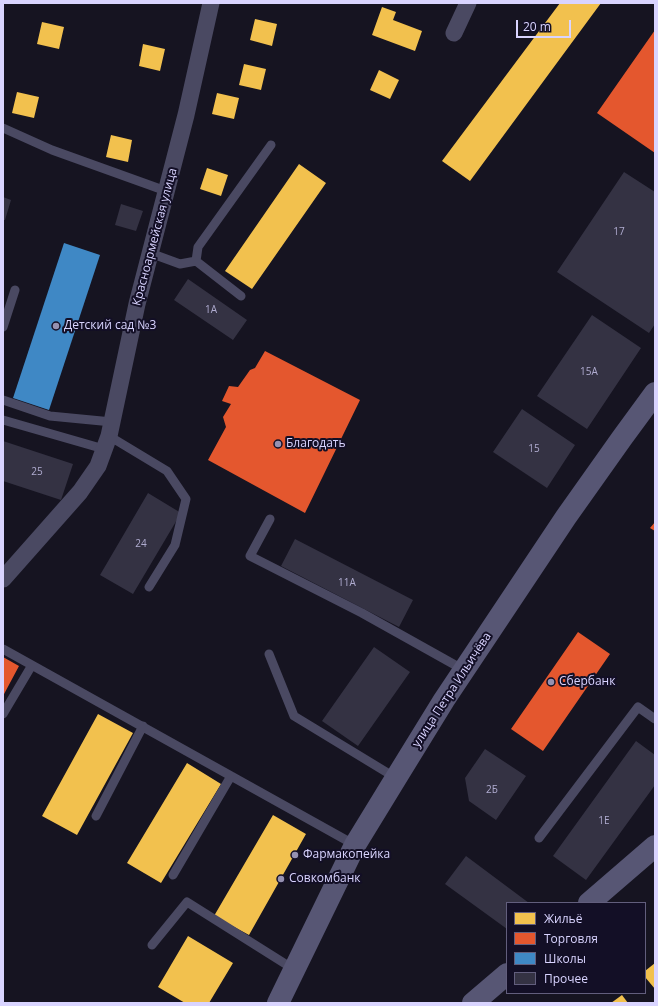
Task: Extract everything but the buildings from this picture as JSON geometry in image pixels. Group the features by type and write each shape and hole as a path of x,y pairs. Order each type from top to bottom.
{"main road":[{"name":"улица Петра Ильичёва","path":"278,1003 356,845 444,700 566,517 655,393"},
{"path":"590,902 655,846"},
{"path":"473,1003 506,975"}],"street":[{"name":"Красноармейская улица","path":"3,579 80,492 98,466 109,436 137,304 186,115 211,3"},
{"path":"454,33 468,3"}],"lane":[{"path":"3,128 52,150 166,191"},
{"path":"196,261 198,247 271,145"},
{"path":"150,253 180,264 196,261 241,296"},
{"path":"3,327 15,290"},
{"path":"3,400 109,436 167,471 186,499 175,545 149,587"},
{"path":"3,420 109,436"},
{"path":"270,519 250,556 362,613 464,670"},
{"path":"3,649 356,845"},
{"path":"269,654 294,716 396,778"},
{"path":"3,714 32,664"},
{"path":"539,838 638,707 655,719"},
{"path":"96,816 142,726"},
{"path":"173,875 231,776"},
{"path":"152,945 187,902 295,970"}],"place":[{"name":"Детский сад №3","path":"56,326"},
{"name":"Благодать","path":"278,444"},
{"name":"Сбербанк","path":"551,682"},
{"name":"Фармакопейка","path":"295,855"},
{"name":"Совкомбанк","path":"281,879"}]}
